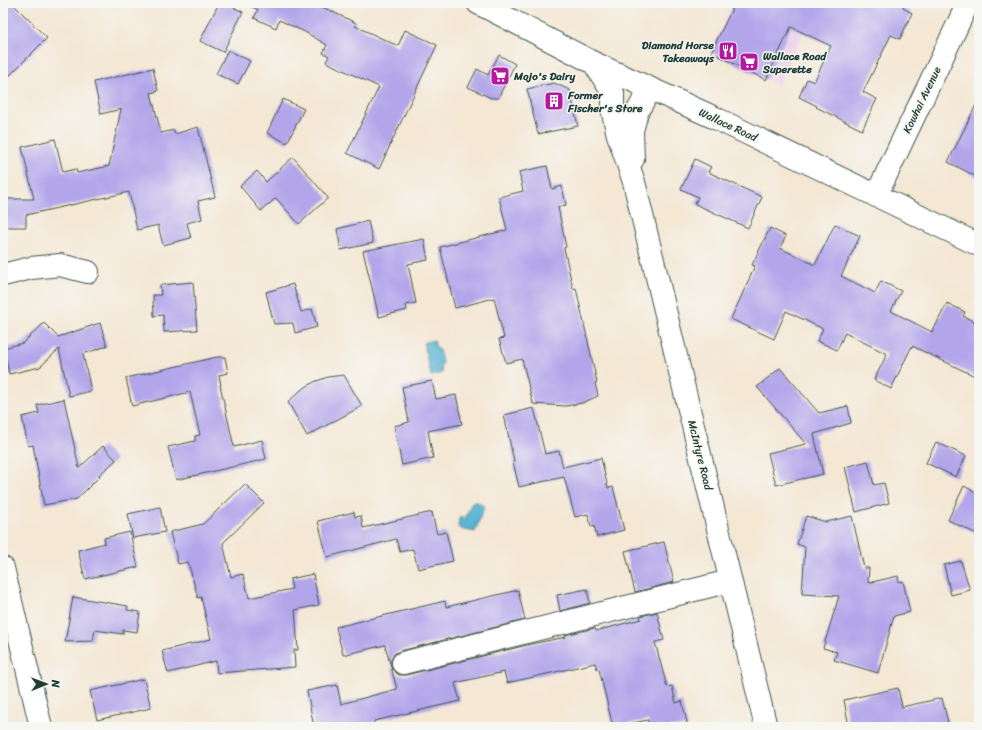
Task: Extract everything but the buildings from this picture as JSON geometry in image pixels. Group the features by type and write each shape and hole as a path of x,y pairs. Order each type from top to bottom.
{"street":[{"name":"Wallace Road","path":"478,3 594,63 713,117 979,245"},
{"name":"Kowhai Avenue","path":"876,196 968,3"},
{"name":"McIntyre Road","path":"594,63 613,93 613,113 618,135 634,182 766,727"},
{"name":"McIntyre Road","path":"634,182 632,131 637,112 650,89"},
{"path":"3,275 31,268 60,265 88,272"},
{"path":"3,568 41,727"},
{"path":"403,663 730,581"}],"shaded area":[{"path":"733,3 807,3 816,7 778,85 711,52"}],"water":[{"path":"434,340 436,348 438,347 443,364 440,364 442,373 431,376 423,343"},
{"path":"472,502 482,504 484,507 475,532 460,529 458,527 459,518 461,517 465,519"}],"place":[{"name":"Diamond Horse Takeaways","path":"728,51"},
{"name":"Wallace Road Superette","path":"749,62"},
{"name":"Mojo's Dairy","path":"500,76"},
{"name":"Former Fischer's Store","path":"554,101"}]}
